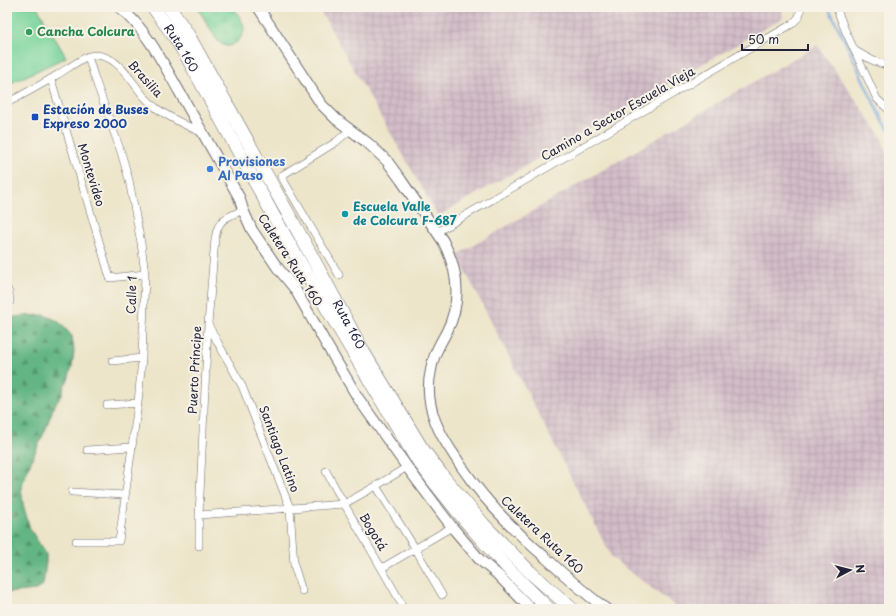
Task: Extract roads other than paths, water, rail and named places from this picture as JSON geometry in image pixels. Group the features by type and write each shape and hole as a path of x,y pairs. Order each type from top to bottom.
{"highway":[{"name":"Ruta 160","path":"153,7 187,57 306,273 414,454 469,526 509,570 549,609"},
{"name":"Ruta 160","path":"169,7 187,33 304,242 364,353 421,447 441,474 506,549 572,609"}],"street":[{"name":"Caletera Ruta 160","path":"119,7 153,47 239,197 252,230 277,267 295,289 358,398 452,527 480,560 498,575 531,609"},
{"name":"Caletera Ruta 160","path":"258,7 321,104 336,119 369,144 387,161 443,241 452,260 456,281 455,307 451,322 433,359 429,379 430,402 436,424 446,442 479,491 520,536 606,609"},
{"name":"Camino a Sector Escuela Vieja","path":"437,232 792,24 799,17 801,7"},
{"path":"836,7 854,50 878,99 889,110"},
{"path":"854,50 878,62 889,65"},
{"name":"Brasilia","path":"88,56 106,57 115,63 125,71 143,96 156,107 177,121 203,133"},
{"path":"7,103 51,79 88,56"},
{"name":"Calle 1","path":"76,541 119,541 138,403 142,358 145,274 141,243 129,180 88,56"},
{"name":"Montevideo","path":"51,79 110,278 145,274"},
{"path":"339,276 281,176 336,142 350,130"},
{"name":"Puerto Príncipe","path":"199,546 199,515 208,324 216,233 220,223 228,217 243,210"},
{"path":"7,288 9,293 8,302"},
{"name":"Santiago Latino","path":"208,324 242,386 290,508 294,565 302,590"},
{"path":"112,361 142,358"},
{"path":"107,405 138,403"},
{"path":"86,450 131,447"},
{"path":"199,515 344,504 407,467"},
{"name":"Bogotá","path":"326,471 401,603"},
{"path":"376,486 415,548 442,595"},
{"path":"72,492 125,495"},
{"path":"382,568 452,527"}],"waterway":[{"path":"828,7 879,114 889,130"}],"place":[{"name":"Cancha Colcura","path":"29,32"},
{"name":"Estación de Buses Expreso 2000","path":"35,117"},
{"name":"Provisiones Al Paso","path":"210,169"},
{"name":"Escuela Valle de Colcura F-687","path":"345,214"}]}
